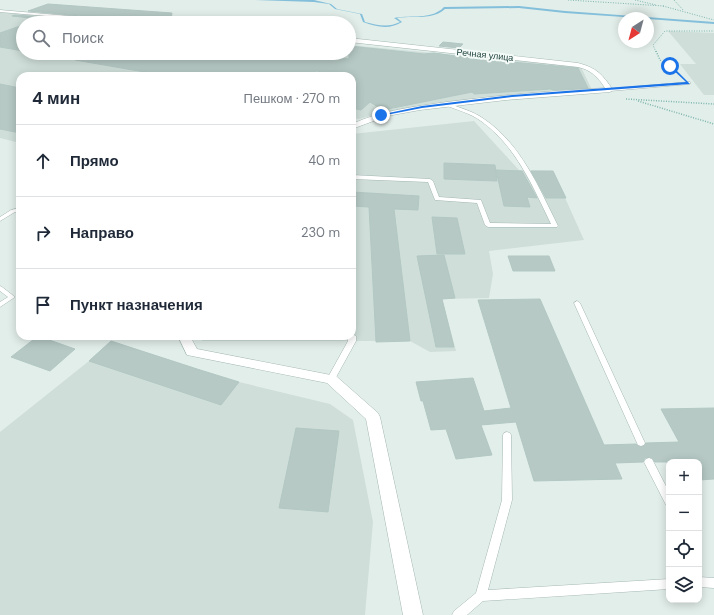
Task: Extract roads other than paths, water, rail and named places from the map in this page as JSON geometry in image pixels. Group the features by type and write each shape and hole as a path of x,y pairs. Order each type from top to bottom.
{"street":[{"path":"0,11 68,16"},
{"name":"Речная улица","path":"356,41 578,65 594,70 600,74 610,90"},
{"path":"356,124 381,115 446,104 512,96 610,90"},
{"path":"186,340 192,352 330,379 373,417 413,615"}],"lane":[{"path":"610,90 689,83"},
{"path":"356,177 430,181 437,199 479,201 488,225 555,226 527,171 503,138 482,120 446,104"},
{"path":"0,219 16,211"},
{"path":"0,288 12,297 0,305"},
{"path":"577,303 641,443"},
{"path":"330,379 352,340"},
{"path":"458,615 481,596 508,500 507,435"},
{"path":"649,462 666,496"},
{"path":"702,582 714,583"},
{"path":"481,596 666,584"}],"waterway":[{"path":"256,0 314,1 330,4 336,9 361,14 364,22 387,27 401,22 395,18 428,16 440,12 444,8 519,7 565,12 714,23"}]}
